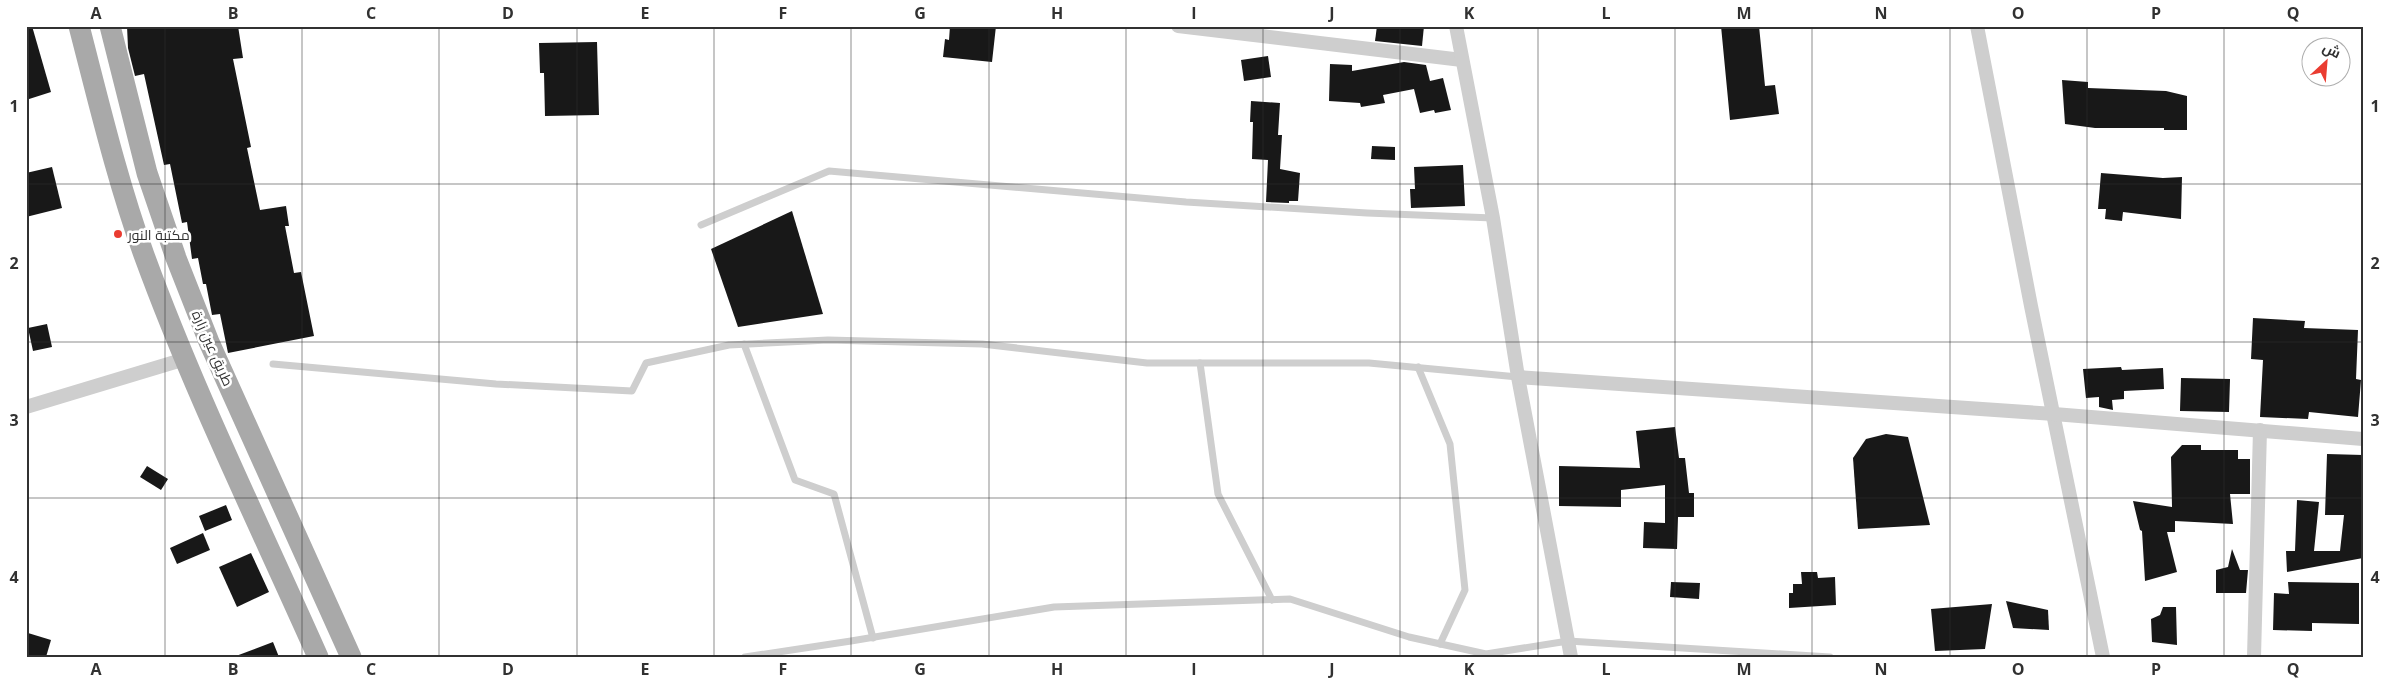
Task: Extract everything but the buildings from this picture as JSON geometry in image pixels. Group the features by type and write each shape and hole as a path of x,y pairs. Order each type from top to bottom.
{"main road":[{"name":"طريق عين زارة","path":"79,26 130,215 157,290 185,359 318,657"},
{"name":"طريق عين زارة","path":"110,26 147,173 176,258 209,342 351,657"}],"street":[{"path":"1178,26 1462,60"},
{"path":"1456,26 1493,218 1518,377 1571,657"},
{"path":"1977,26 2029,296 2103,657"},
{"path":"26,407 185,359"},
{"path":"1518,377 2054,414 2363,439"},
{"path":"2254,657 2260,430"}],"lane":[{"path":"701,224 829,171 1186,202 1367,213 1493,218"},
{"path":"273,364 496,384 632,391 646,363 729,345 828,340 982,344 1147,363 1369,363 1518,377"},
{"path":"744,344 795,480 834,494 873,638"},
{"path":"1200,363 1218,494 1272,600"},
{"path":"1418,367 1450,444 1465,590 1440,644"},
{"path":"745,657 873,638 1054,607 1290,599 1409,637 1486,654 1568,641 1830,657"}],"place":[{"name":"مكتبة النور","path":"118,234"}]}
